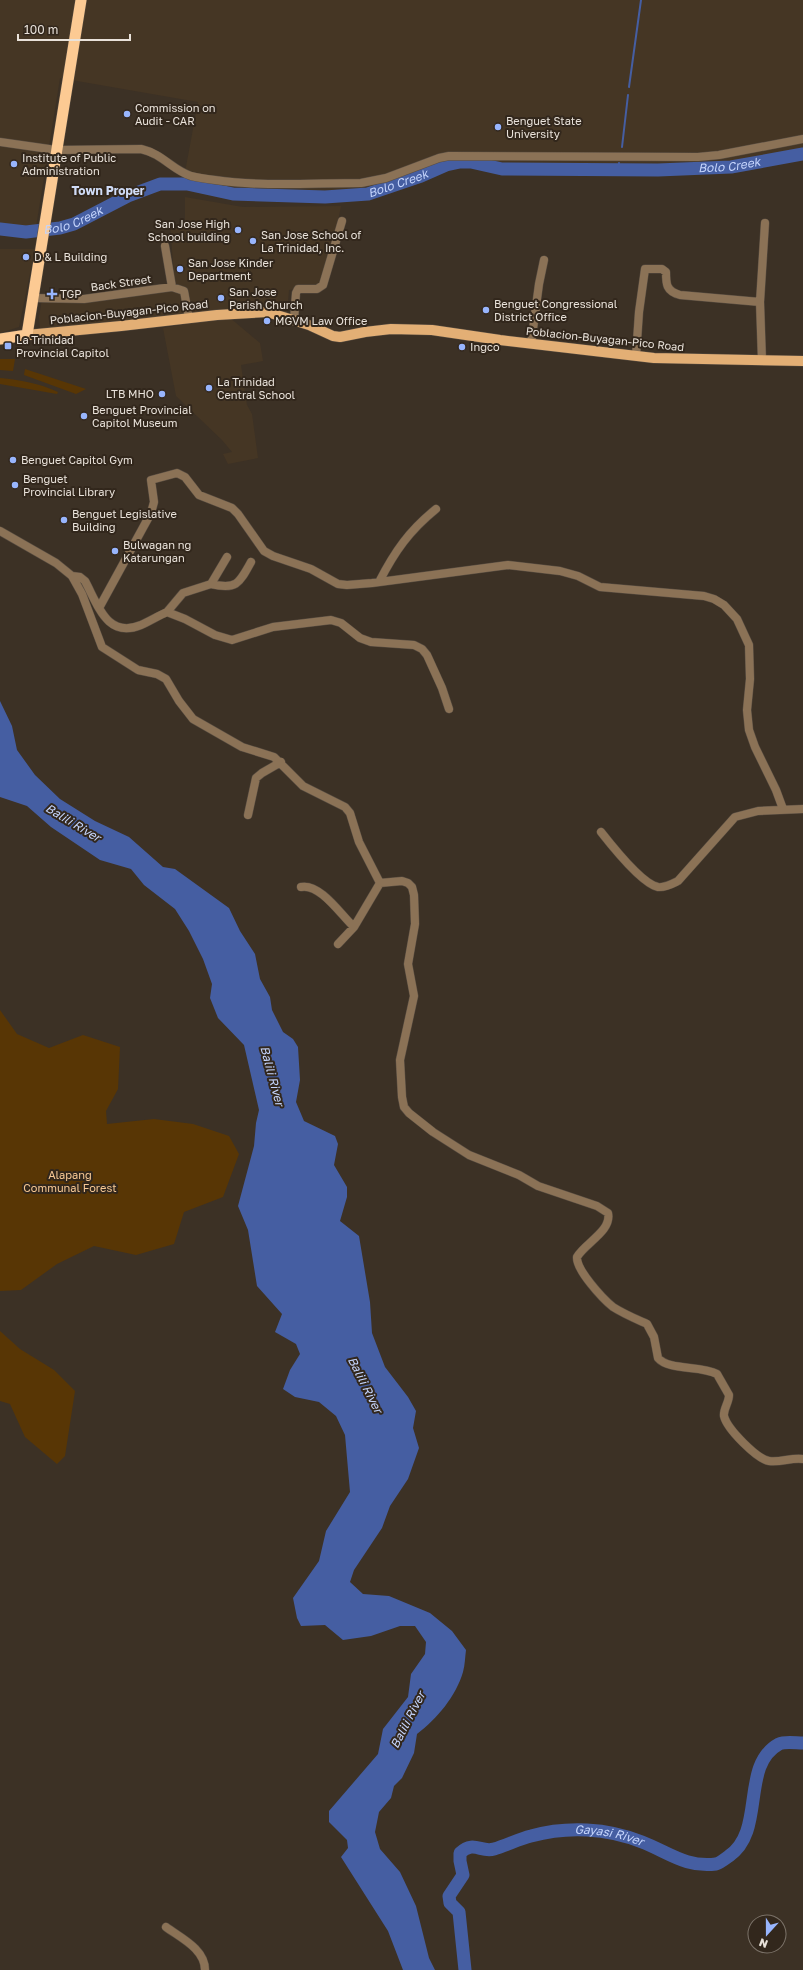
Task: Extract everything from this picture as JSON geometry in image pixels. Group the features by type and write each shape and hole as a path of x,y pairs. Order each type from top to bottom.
{"highway":[{"path":"0,339 27,335 81,0"}],"main road":[{"name":"Poblacion-Buyagan-Pico Road","path":"27,335 252,312 275,314 294,320 332,336 340,337 391,329 432,330 531,344 681,360 803,361"}],"street":[{"path":"0,142 56,150 141,149 152,152 182,172 192,176 240,183 361,183 386,178 439,158 449,156 698,157 719,155 803,139"},
{"path":"294,320 296,293 298,289 317,289 323,285 342,221"},
{"path":"762,361 760,302 765,223"},
{"path":"165,246 172,286 184,291 189,318"},
{"path":"531,344 539,284 544,260"},
{"path":"636,356 639,312 645,269 662,268 666,272 666,284 668,289 680,295 760,302"},
{"name":"Back Street","path":"33,298 84,299 172,286"},
{"path":"99,608 151,512 154,502 151,480 172,474 182,474 199,495 232,508 238,514 259,547 273,556 310,570 338,584 347,585 379,582 508,565 560,571 578,576 600,587 704,596 714,599 724,605 737,619 749,645 750,679 747,710 749,730 755,747 776,790 783,809"},
{"path":"379,582 389,561 403,542 416,526 436,509"},
{"path":"0,531 56,563 72,576 82,594 102,648 138,670 157,674 166,680 187,714 242,747 266,753 281,762 292,776 303,786 336,802 350,813 359,842 380,883"},
{"path":"211,584 227,558"},
{"path":"72,576 80,577 85,581 99,608 108,621 115,627 122,629 141,625 167,612 183,593 211,584 231,587 242,579 250,562"},
{"path":"167,612 185,619 222,638 232,640 273,627 331,620 341,623 360,638 371,642 414,645 422,649 427,655 442,688 449,709"},
{"path":"248,815 256,778 281,762"},
{"path":"601,832 639,876 649,884 658,887 668,886 678,881 735,817 758,811 803,809"},
{"path":"338,944 354,927 380,883"},
{"path":"380,883 408,883 412,887 414,894 415,924 408,964 414,996 400,1060 402,1098 404,1107 409,1113 469,1155 519,1175 538,1186 597,1206 608,1213 609,1219 606,1226 576,1257 576,1262 582,1273 613,1307 647,1324 651,1329 660,1362 672,1366 701,1368 717,1374 729,1395 724,1412 725,1419 737,1436 759,1457 772,1462 798,1458 803,1459"},
{"path":"301,887 307,886 316,889 354,927"},
{"path":"166,1926 198,1951 203,1957 205,1970"}],"shaded area":[{"name":"Benguet State University","path":"0,0 803,0 803,152 729,164 462,166 448,168 373,198 253,199 225,194 183,183 198,102 60,78 36,227 0,224"},
{"name":"San Jose School of La Trinidad, Inc.","path":"185,197 243,207 341,206 331,256 323,285 289,290 287,314 193,314 188,290 175,286 170,226 185,225"},
{"path":"0,249 35,249 19,327 0,333"},
{"path":"170,290 183,293 187,314 40,330 39,317 42,299"},
{"name":"La Trinidad Central School","path":"229,317 260,343 263,361 241,365 247,405 252,414 258,458 228,464 223,454 232,452 222,440 176,396 163,328"}],"green space":[{"path":"0,359 15,359 13,371 0,370"},
{"path":"25,369 86,389 76,394 24,375"},
{"path":"0,378 29,382 58,392 57,394 0,384"},
{"name":"Alapang Communal Forest","path":"0,1010 17,1034 49,1048 83,1035 120,1047 118,1089 106,1111 107,1124 154,1119 193,1124 229,1136 239,1154 223,1197 184,1212 174,1244 136,1255 94,1246 57,1264 21,1290 0,1291"},
{"path":"0,1331 20,1349 54,1370 75,1391 65,1456 57,1464 25,1437 10,1404 0,1401"}],"water":[{"name":"Balili River","path":"0,701 12,726 17,750 35,775 60,799 95,821 129,837 163,867 175,869 229,908 240,931 255,954 260,979 270,997 272,1010 283,1032 293,1039 298,1047 300,1080 296,1102 304,1121 335,1136 338,1144 334,1165 347,1187 347,1197 340,1221 359,1236 370,1302 372,1333 385,1367 408,1397 416,1411 413,1428 419,1448 408,1479 390,1506 382,1528 354,1570 350,1582 363,1594 389,1596 430,1613 452,1631 466,1650 463,1672 456,1690 432,1721 417,1734 414,1753 402,1778 394,1786 391,1798 379,1812 375,1832 380,1849 400,1872 416,1906 429,1958 435,1970 403,1970 388,1931 341,1857 348,1848 347,1840 329,1822 329,1811 378,1754 383,1729 408,1697 411,1674 425,1654 426,1642 415,1626 400,1626 371,1636 343,1640 325,1625 301,1626 297,1618 293,1598 319,1561 326,1531 350,1492 345,1435 336,1416 319,1402 295,1397 283,1389 290,1370 300,1354 296,1344 275,1332 282,1314 257,1286 248,1230 238,1206 254,1146 259,1110 244,1045 218,1018 210,998 212,984 203,959 189,931 175,909 144,885 131,869 100,860 51,827 27,806 0,797"}],"waterway":[{"path":"629,87 641,0"},
{"path":"622,147 628,95"},
{"name":"Bolo Creek","path":"0,229 26,232 60,228 74,224 128,196 160,184 187,184 233,194 325,197 368,194 421,176 446,165 460,162 471,162 502,169 658,170 731,167 803,154"},
{"name":"Bolo Creek","path":"619,163 619,169"},
{"name":"Gayasi River","path":"465,1970 459,1912 450,1903 449,1896 463,1875 460,1853 465,1849 473,1847 489,1850 526,1837 545,1833 587,1830 601,1831 629,1837 695,1864 716,1864 729,1856 740,1845 747,1831 756,1782 760,1767 767,1754 781,1743 803,1743"}],"place":[{"name":"Commission on Audit - CAR","path":"127,114"},
{"name":"Benguet State University","path":"498,127"},
{"name":"Institute of Public Administration","path":"14,164"},
{"name":"San Jose High School building","path":"238,230"},
{"name":"San Jose School of La Trinidad, Inc.","path":"253,241"},
{"name":"D & L Building","path":"26,257"},
{"name":"San Jose Kinder Department","path":"180,269"},
{"name":"TGP","path":"52,294"},
{"name":"San Jose Parish Church","path":"221,298"},
{"name":"Benguet Congressional District Office","path":"486,310"},
{"name":"MGVM Law Office","path":"267,321"},
{"name":"La Trinidad Provincial Capitol","path":"8,346"},
{"name":"Ingco","path":"462,347"},
{"name":"La Trinidad Central School","path":"209,388"},
{"name":"LTB MHO","path":"162,394"},
{"name":"Benguet Provincial Capitol Museum","path":"84,416"},
{"name":"Benguet Capitol Gym","path":"13,460"},
{"name":"Benguet Provincial Library","path":"15,485"},
{"name":"Benguet Legislative Building","path":"64,520"},
{"name":"Bulwagan ng Katarungan","path":"115,551"}],"district":[{"name":"Town Proper","path":"108,191"}]}
